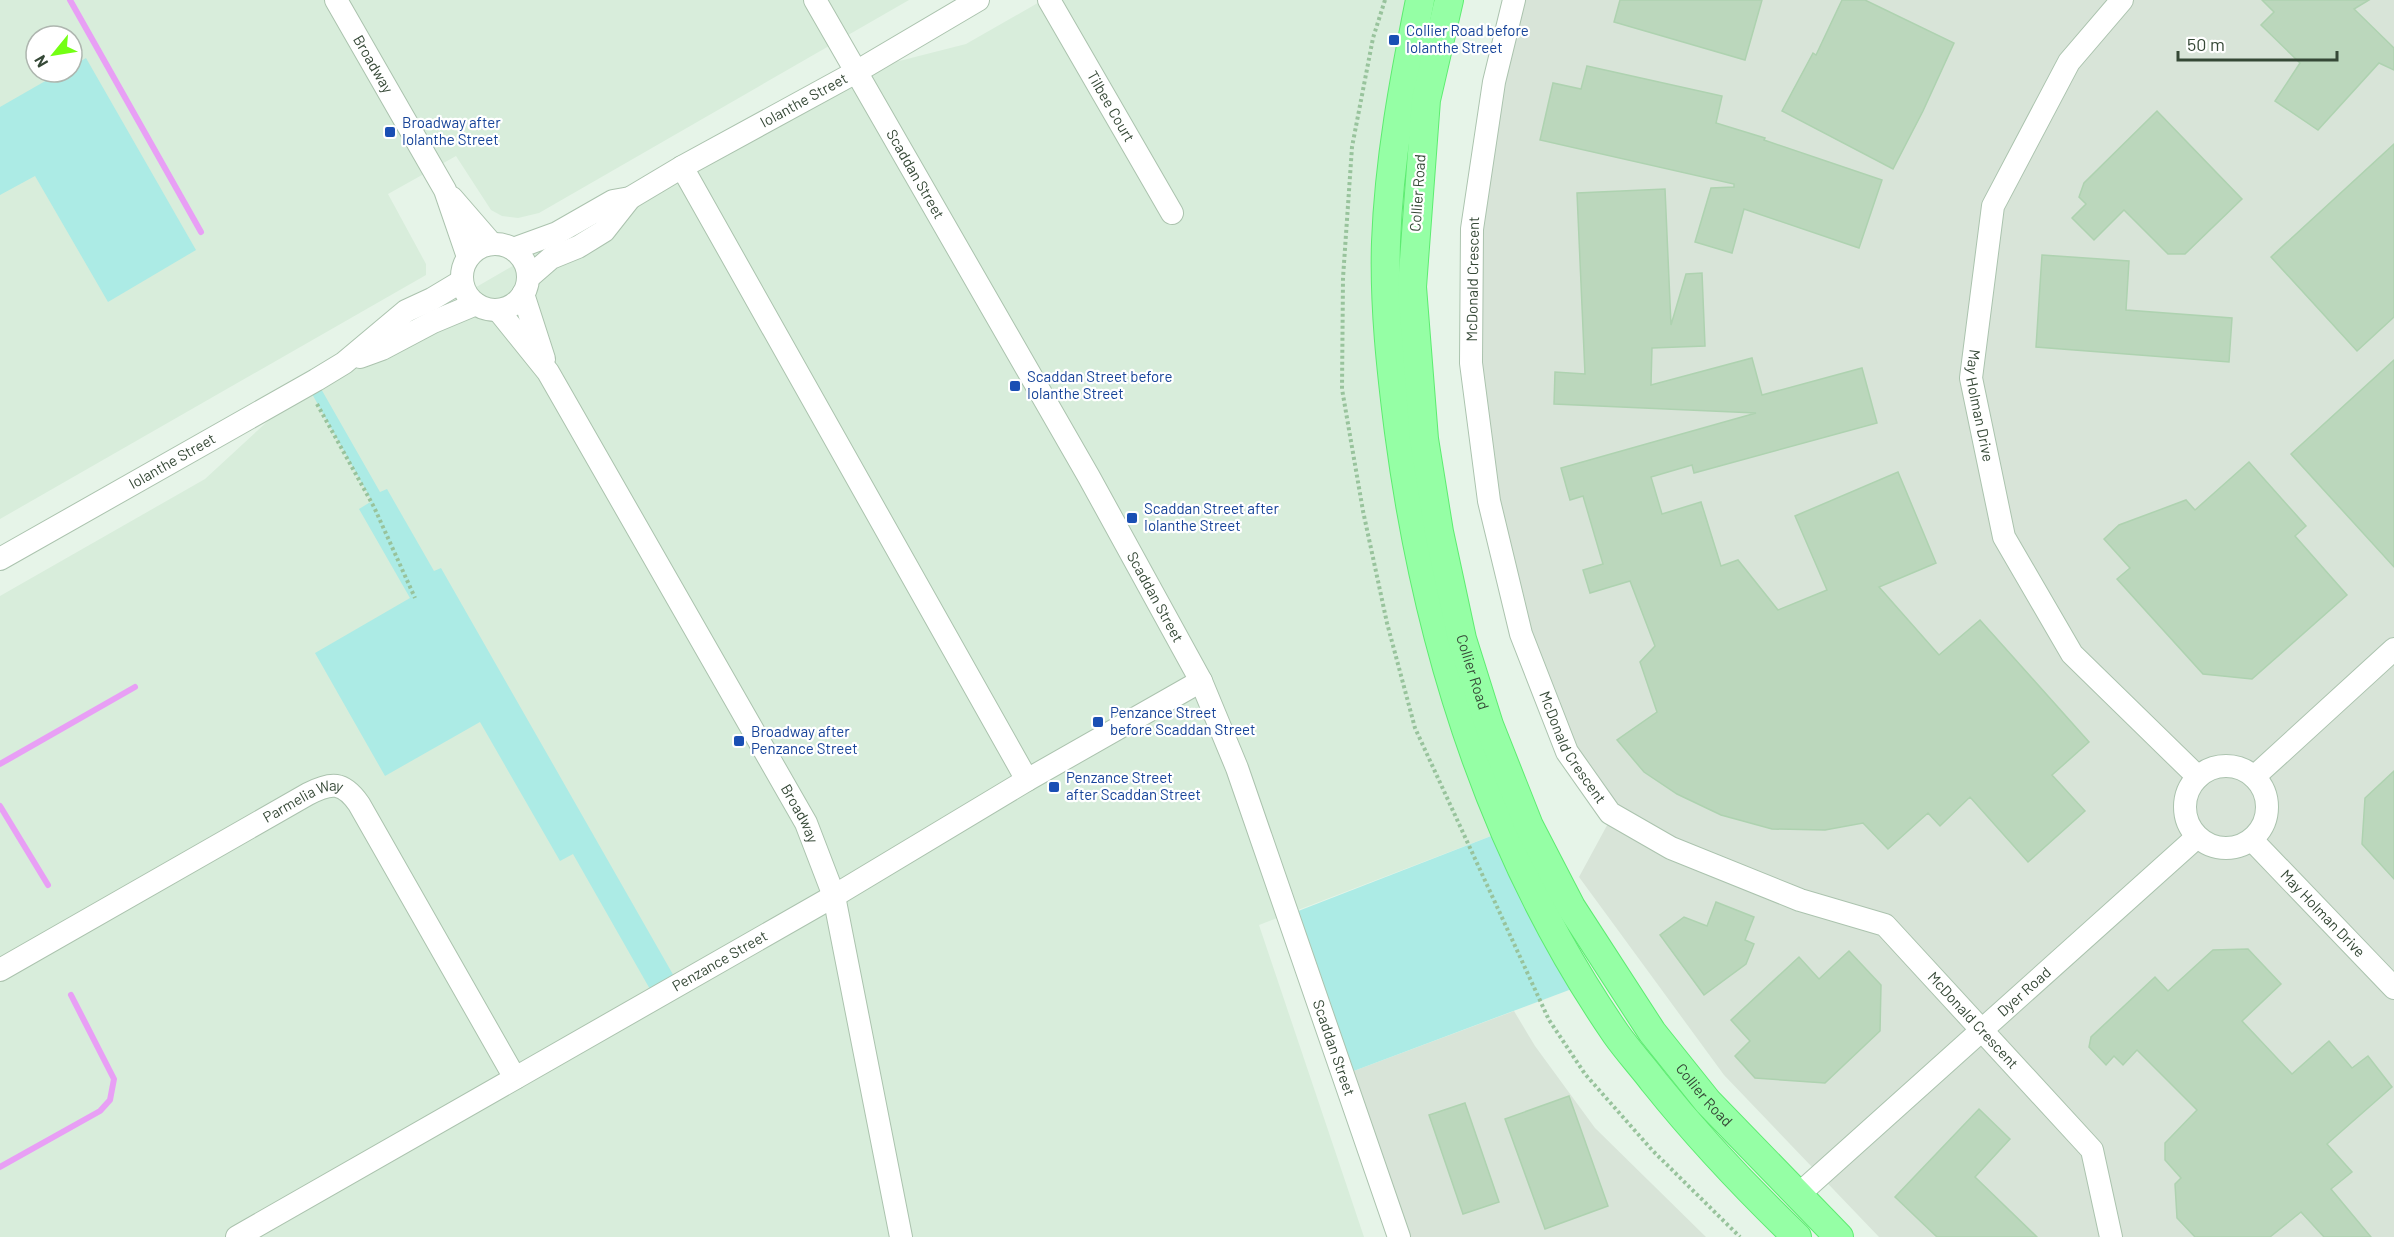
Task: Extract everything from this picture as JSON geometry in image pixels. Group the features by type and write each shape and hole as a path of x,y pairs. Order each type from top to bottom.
{"main road":[{"name":"Collier Road","path":"1419,0 1398,110 1386,243 1387,292 1394,394 1408,497 1432,617 1467,735 1508,840 1561,945 1617,1035 1690,1127 1797,1237"},
{"name":"Collier Road","path":"1449,0 1426,100 1412,287 1424,440 1438,531 1462,639 1489,725 1529,826 1571,906 1659,1040 1708,1102 1839,1237"}],"street":[{"name":"Broadway","path":"336,0 445,190 468,257"},
{"name":"Scaddan Street","path":"815,0 1089,477 1201,681 1237,768 1399,1237"},
{"name":"Iolanthe Street","path":"513,249 557,233 613,201 630,198 856,72 978,0"},
{"name":"Tilbee Court","path":"1049,0 1172,213"},
{"name":"McDonald Crescent","path":"1514,0 1494,82 1472,229 1471,363 1489,501 1521,634 1567,752 1610,813 1671,849 1800,900 1885,925 2092,1150 2111,1237"},
{"name":"May Holman Drive","path":"2122,0 2069,62 1994,206 1971,378 2004,537 2072,654 2198,777"},
{"path":"682,167 1027,780"},
{"name":"Broadway","path":"445,190 491,243"},
{"name":"Iolanthe Street","path":"526,286 551,258 578,247 604,231 630,198"},
{"path":"491,243 513,249 522,257 526,267 526,286 516,302 498,310 490,310 469,298 461,273 474,250 491,243"},
{"name":"Iolanthe Street","path":"344,363 394,319 462,281"},
{"name":"Broadway","path":"526,286 548,372"},
{"name":"Iolanthe Street","path":"0,559 344,363 382,349 433,322 476,304"},
{"name":"Broadway","path":"498,310 548,372 806,823 834,896 901,1237"},
{"path":"2254,777 2394,649"},
{"name":"Penzance Street","path":"237,1237 834,896 1027,780 1201,681"},
{"path":"2226,766 2241,769 2254,777 2263,788 2267,802 2267,816 2262,829 2253,840 2239,847 2224,849 2210,845 2197,837 2189,826 2185,813 2185,800 2190,787 2198,777 2211,769 2226,766"},
{"name":"Parmelia Way","path":"0,970 308,794 322,787 337,786 349,790 359,804 515,1078"},
{"name":"Dyer Road","path":"1798,1195 2197,837"},
{"name":"May Holman Drive","path":"2253,840 2394,988"}],"path":[{"path":"306,385 374,507 415,598"}],"shaded area":[{"path":"0,0 909,0 539,213 518,218 502,216 491,210 456,156 388,194 426,264 426,275 0,519"},
{"path":"1043,0 1420,0 1386,243 1504,831 1259,925 1364,1237 0,1237 0,596 205,479 307,385 630,198 856,72 966,44"},
{"path":"1513,0 2394,0 2394,1237 1879,1237 1724,1075 1579,877 1611,818 1565,750 1488,498 1472,212"},
{"path":"86,58 196,250 108,302 35,176 0,195 0,107 40,84 84,84 84,59"},
{"path":"316,380 380,492 387,489 434,571 441,568 679,985 655,998 573,854 560,861 480,722 385,776 315,653 410,598 359,509 372,501 307,385"},
{"path":"1504,831 1585,984 1343,1075 1288,915"},
{"path":"1514,1011 1535,1046 1595,1128 1706,1237 1401,1237 1343,1075"}],"building":[{"path":"1620,0 1762,0 1745,60 1614,22"},
{"path":"1842,0 1865,0 1954,43 1893,169 1782,111 1813,53 1816,55"},
{"path":"2262,0 2369,0 2354,9 2394,48 2394,70 2379,63 2318,130 2275,101 2300,63 2261,25 2274,12"},
{"path":"1587,66 1722,96 1716,123 1882,180 1859,248 1744,209 1732,253 1695,242 1711,188 1734,187 1734,184 1540,140 1553,83 1581,89"},
{"path":"2157,111 2242,199 2185,254 2168,254 2124,210 2094,240 2072,218 2086,204 2079,197 2084,183"},
{"path":"2394,144 2394,317 2357,351 2271,257"},
{"path":"1665,189 1671,325 1686,274 1702,273 1705,346 1652,348 1651,385 1752,358 1762,395 1862,368 1877,423 1694,473 1692,465 1651,477 1662,514 1701,502 1721,566 1738,560 1778,610 1827,590 1795,516 1898,472 1936,563 1879,587 1939,655 1980,620 2089,742 2052,775 2085,811 2028,862 1970,797 1940,826 1928,813 1888,849 1863,823 1825,830 1772,829 1721,815 1677,794 1644,772 1617,740 1657,712 1640,662 1655,646 1630,581 1590,593 1583,570 1603,564 1583,496 1570,500 1561,468 1756,413 1554,404 1555,372 1585,374 1577,193"},
{"path":"2042,255 2129,261 2126,310 2232,318 2229,362 2036,347"},
{"path":"2394,360 2394,567 2291,454"},
{"path":"2249,462 2306,526 2295,536 2347,595 2252,679 2203,674 2117,579 2130,568 2104,539 2119,525 2186,500 2195,510"},
{"path":"2394,771 2394,879 2362,844 2365,798"},
{"path":"1716,902 1754,917 1745,940 1754,944 1746,964 1704,995 1660,935 1684,917 1707,926"},
{"path":"2248,949 2281,984 2242,1021 2292,1074 2329,1041 2352,1068 2368,1056 2392,1087 2327,1144 2352,1172 2331,1189 2371,1237 2324,1237 2301,1212 2270,1237 2195,1237 2177,1218 2175,1184 2181,1178 2165,1160 2165,1143 2197,1110 2137,1050 2123,1065 2114,1056 2106,1065 2089,1047 2091,1037 2155,977 2168,991 2213,950"},
{"path":"1849,951 1881,985 1880,1031 1825,1083 1755,1078 1735,1056 1750,1041 1731,1020 1799,957 1819,979"},
{"path":"1569,1096 1608,1206 1545,1229 1505,1119"},
{"path":"1465,1103 1499,1202 1463,1214 1429,1115"},
{"path":"1979,1109 2010,1139 1975,1177 2037,1237 1937,1237 1895,1197"}],"waterway":[{"path":"70,0 201,232"},
{"path":"0,764 135,687"},
{"path":"0,806 48,885"},
{"path":"0,1167 100,1111 110,1100 114,1079 71,995"}],"place":[{"name":"Collier Road before Iolanthe Street","path":"1394,40"},
{"name":"Broadway after Iolanthe Street","path":"390,132"},
{"name":"Scaddan Street before Iolanthe Street","path":"1015,386"},
{"name":"Scaddan Street after Iolanthe Street","path":"1132,518"},
{"name":"Penzance Street before Scaddan Street","path":"1098,722"},
{"name":"Broadway after Penzance Street","path":"739,741"},
{"name":"Penzance Street after Scaddan Street","path":"1054,787"}]}
